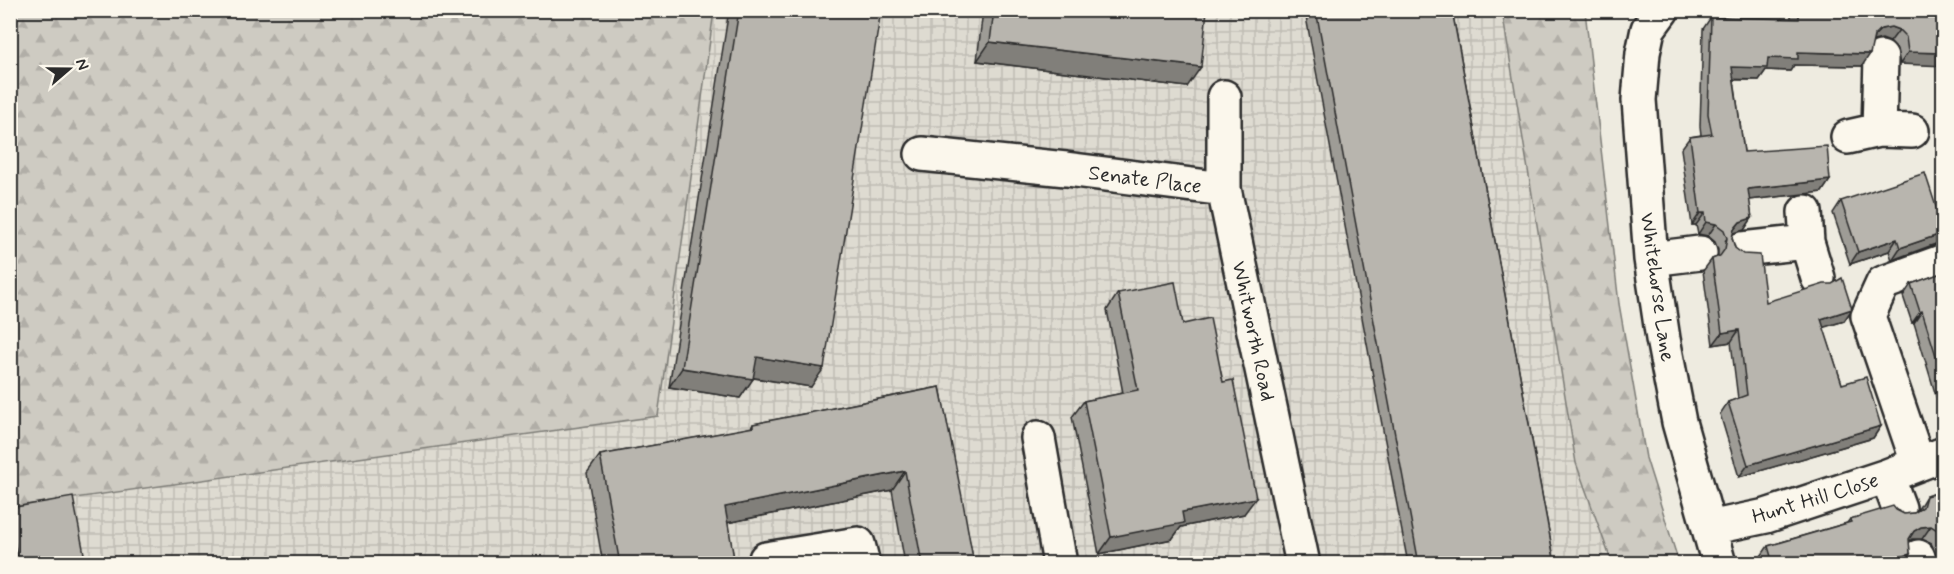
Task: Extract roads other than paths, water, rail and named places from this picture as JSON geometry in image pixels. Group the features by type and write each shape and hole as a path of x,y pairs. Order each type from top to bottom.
{"street":[{"name":"Whitehorse Lane","path":"1662,10 1648,29 1642,53 1640,100 1651,259 1679,422 1719,564"},
{"path":"1881,58 1864,134 1912,131"},
{"name":"Whitworth Road","path":"1224,98 1224,189 1303,564"},
{"name":"Senate Place","path":"922,154 1224,189"},
{"path":"1742,249 1806,227 1818,278"},
{"path":"1651,259 1700,253"},
{"name":"Hunt Hill Close","path":"1709,528 1766,516 1887,476 1931,458 1868,316 1883,283 1944,261"},
{"path":"1038,438 1060,564"},
{"path":"1887,476 1899,508"},
{"path":"766,564 766,559 858,544 863,564"}]}
